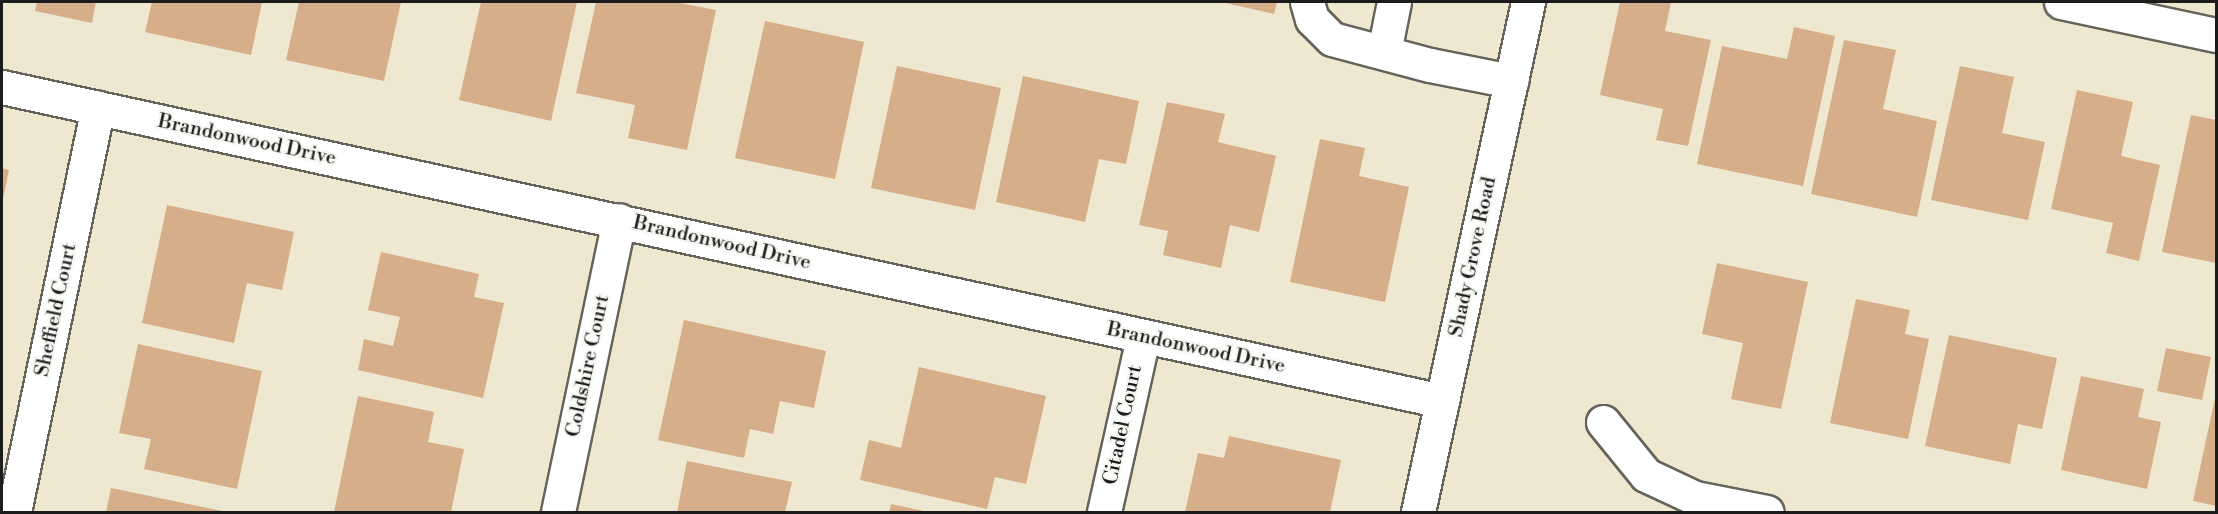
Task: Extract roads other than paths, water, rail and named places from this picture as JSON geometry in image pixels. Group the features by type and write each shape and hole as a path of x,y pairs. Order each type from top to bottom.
{"street":[{"path":"1307,2 1312,19 1332,39 1511,81"},
{"path":"1384,52 1394,2"},
{"name":"Shady Grove Road","path":"1418,513 1528,2"},
{"path":"2061,2 2217,35"},
{"name":"Brandonwood Drive","path":"2,87 1442,401"},
{"name":"Sheffield Court","path":"14,513 98,108"},
{"name":"Coldshire Court","path":"558,513 619,220"},
{"name":"Citadel Court","path":"1104,513 1143,337"},
{"path":"1603,422 1646,475 1695,498 1767,513"}]}
